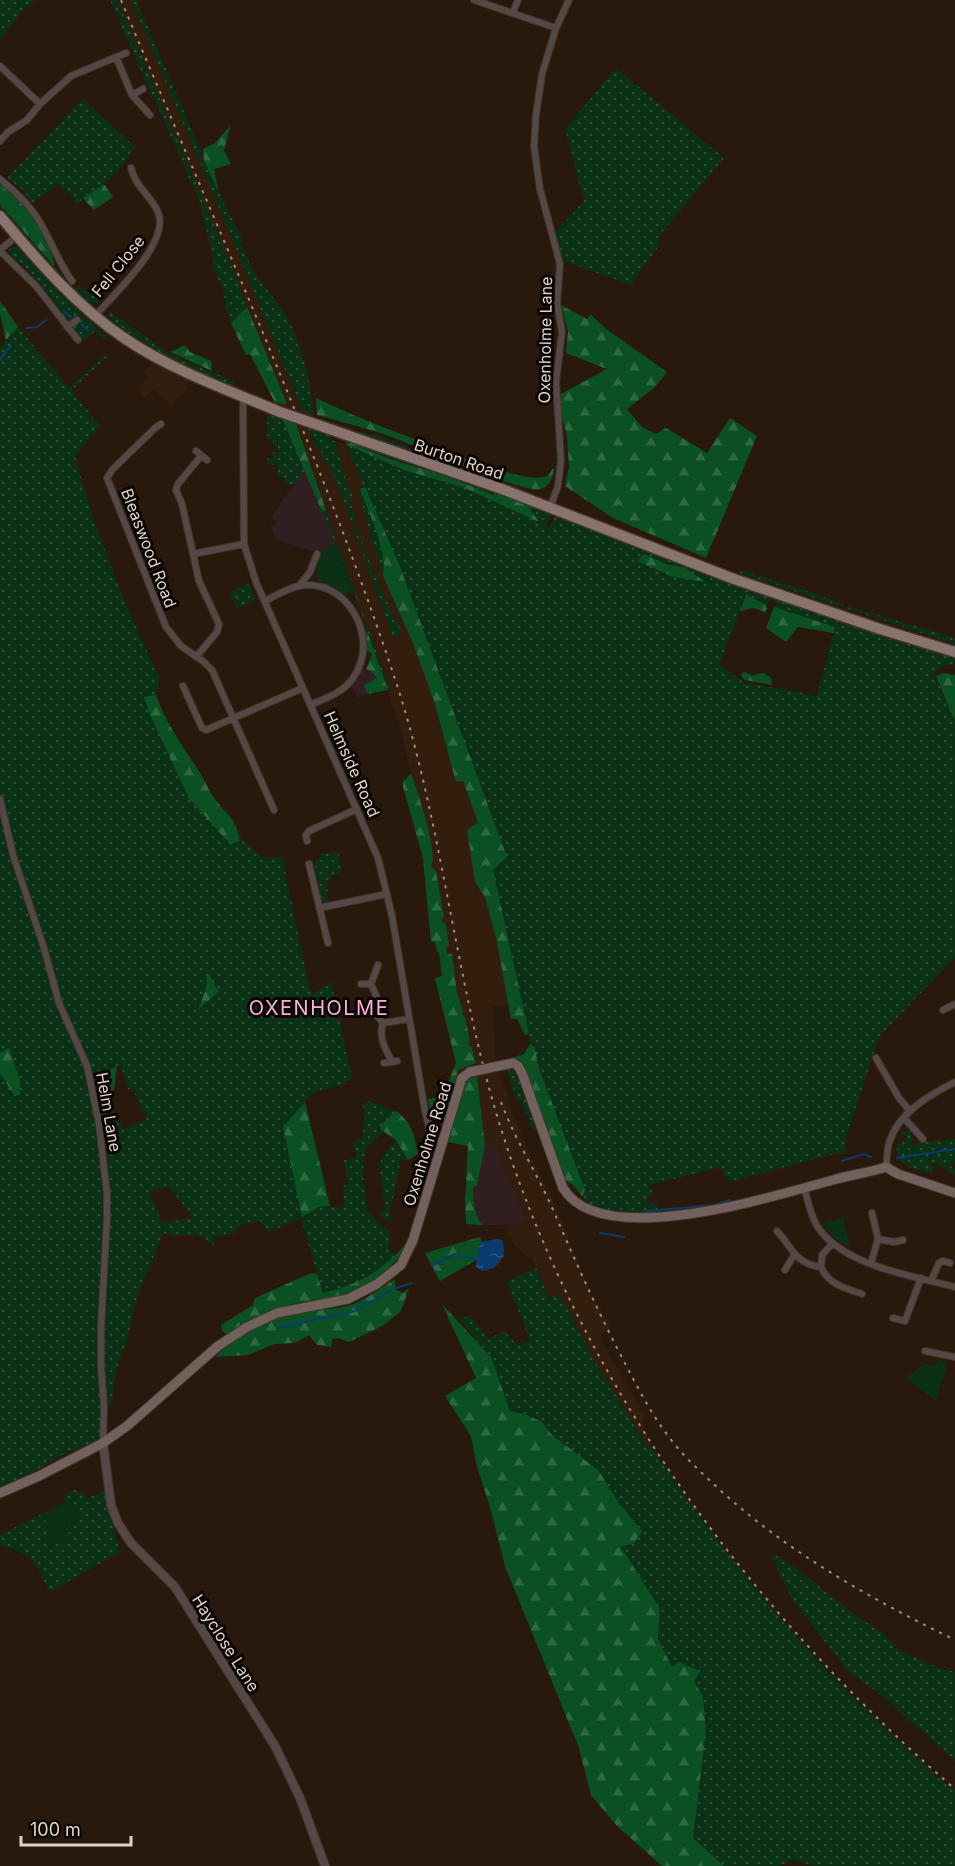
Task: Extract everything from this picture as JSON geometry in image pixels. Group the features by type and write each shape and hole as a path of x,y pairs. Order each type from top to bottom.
{"main road":[{"name":"Burton Road","path":"0,216 67,291 95,316 127,340 167,363 280,412 550,507 734,579 955,652"},
{"name":"Oxenholme Road","path":"0,1493 103,1443 127,1426 218,1346 247,1327 276,1313 348,1299 377,1284 397,1269 410,1250 462,1078 470,1072 513,1063 518,1066 563,1188 572,1200 587,1209 615,1216 689,1215 714,1211 886,1167"},
{"path":"886,1167 897,1174 955,1192"}],"street":[{"path":"474,0 556,28"},
{"path":"513,12 518,0"},
{"name":"Oxenholme Lane","path":"550,507 558,486 561,461 556,382 562,332 557,303 560,264 540,189 534,146 542,74 556,28 569,0"},
{"path":"0,141 8,132 22,124 71,76 126,53"},
{"path":"116,57 132,95 150,115"},
{"path":"0,66 40,104"},
{"path":"132,95 143,89"},
{"name":"Fell Close","path":"95,316 148,254 159,233 159,214 135,180 131,168"},
{"path":"0,179 22,198 39,220 61,266 72,281"},
{"path":"17,236 0,251 36,286 78,340"},
{"path":"67,327 77,320"},
{"name":"Helmside Road","path":"243,396 244,543 249,563 378,858 387,894 427,1122 434,1136 443,1144"},
{"name":"Bleaswood Road","path":"161,424 112,470 107,478 166,627 181,646 212,670 266,802 274,810"},
{"path":"196,657 219,628 199,581 182,504 176,490 201,456"},
{"path":"193,554 244,543"},
{"path":"299,586 310,572 317,554"},
{"path":"310,572 315,586"},
{"path":"265,601 299,586 315,586 337,595 351,608 361,627 364,651 359,670 347,686 310,705"},
{"path":"183,687 204,730 303,688"},
{"name":"Helm Lane","path":"0,799 13,855 44,948 59,1003 87,1066 99,1124 106,1194 101,1327 103,1443"},
{"path":"307,841 306,835 309,831 357,809"},
{"path":"309,864 328,943"},
{"path":"320,908 387,894"},
{"path":"378,965 371,984 379,1002 378,1017 383,1023"},
{"path":"361,984 371,984"},
{"path":"943,1010 955,1004"},
{"path":"383,1023 408,1019"},
{"path":"383,1023 382,1040 391,1062"},
{"path":"876,1058 899,1098 910,1111"},
{"path":"886,1167 890,1142 904,1118 929,1097 955,1082"},
{"path":"904,1118 923,1139"},
{"path":"804,1188 815,1223 832,1244 871,1263 955,1287"},
{"path":"871,1263 878,1239 872,1213"},
{"path":"777,1231 795,1255 804,1262 821,1267"},
{"path":"878,1239 894,1242 903,1240"},
{"path":"832,1244 822,1255 821,1267 825,1275 837,1285 862,1294"},
{"path":"785,1270 795,1255"},
{"path":"932,1281 939,1263 943,1261 950,1263"},
{"path":"893,1318 905,1321 921,1278"},
{"path":"925,1351 955,1357"},
{"name":"Hayclose Lane","path":"103,1443 111,1505 118,1523 131,1543 175,1587 275,1746 300,1798 325,1866"}],"shaded area":[{"path":"110,0 136,0 201,151 199,152 243,241 240,244 256,275 284,312 294,331 308,374 315,419 321,432 330,436 331,441 345,444 399,564 472,757 520,996 508,1004 493,1006 495,1055 513,1114 534,1163 552,1197 587,1284 611,1329 601,1334 600,1339 646,1417 642,1420 652,1448 649,1450 575,1325 555,1309 531,1257 520,1251 507,1235 508,1224 522,1222 508,1173 505,1174 497,1145 468,1147 448,1142 466,1084 458,1070 435,978 442,976 439,952 437,952 435,942 431,942 423,858 403,787 403,782 411,773 400,726 343,562 303,465 261,371 250,354 246,355 226,309 224,293 212,264 214,261 199,200"},
{"path":"154,361 187,378 188,388 170,406 154,389 145,398 137,390 148,377 143,372"},
{"path":"305,470 336,544 321,551 308,550 276,540 270,525 277,524 272,518 274,512"},
{"path":"361,669 371,671 381,688 358,698 351,684"},
{"path":"497,1145 505,1174 508,1173 525,1219 522,1222 502,1225 482,1225 473,1197 473,1186 477,1185 485,1146"}],"green space":[{"path":"0,0 35,0 22,11 0,40"},
{"path":"110,0 117,0 235,274 247,307 231,323 224,293 212,264 214,261 199,200"},
{"path":"131,0 136,0 201,151 199,152 243,241 240,244 256,275 284,312 294,331 308,374 314,415 301,408"},
{"path":"616,68 724,158 661,234 658,247 631,285 561,260 554,234 584,201 565,129"},
{"path":"83,99 135,147 113,176 86,196 78,205 73,201 75,199 59,185 32,203 24,191 7,178"},
{"path":"230,126 224,151 231,164 214,169 218,191 204,161 203,149 215,143"},
{"path":"0,183 27,209 47,243 54,266 0,204"},
{"path":"104,184 113,197 94,210 83,198"},
{"path":"0,204 69,284 75,289 80,286 91,295 98,296 100,301 95,304 85,300 59,278 0,209"},
{"path":"16,246 82,314 72,320 65,320 49,294 28,274 28,270 11,258 9,250"},
{"path":"0,301 18,327 6,340 0,314"},
{"path":"561,305 587,319 591,315 606,329 667,372 655,387 627,409 642,427 656,434 666,428 707,453 730,418 757,436 706,558 613,518 565,486 569,467 567,436 561,413 561,394 607,369 566,353 568,331"},
{"path":"247,307 287,404 275,403 250,354 246,355 231,323"},
{"path":"109,311 171,355 233,381 233,385 231,387 200,374 147,347 114,326"},
{"path":"84,316 106,337 105,341 95,331 85,340 76,335 73,327"},
{"path":"18,327 69,388 114,350 71,391 100,426 75,457 92,514 123,597 160,678 156,695 161,718 176,748 238,834 261,857 282,857 311,995 331,982 353,1081 346,1081 345,1084 314,1092 285,1126 302,1217 319,1207 344,1207 343,1186 348,1184 344,1160 356,1157 352,1142 363,1137 362,1104 368,1101 396,1111 383,1123 380,1129 384,1132 368,1146 364,1157 363,1176 368,1215 372,1214 377,1223 390,1231 388,1249 396,1256 380,1269 362,1279 323,1293 301,1218 269,1232 262,1226 261,1221 240,1225 233,1234 213,1237 215,1244 212,1245 201,1237 163,1233 137,1297 126,1344 118,1363 111,1405 106,1406 102,1439 75,1454 71,1450 0,1491 0,347","holes":["121,1065 128,1090 132,1088 147,1119 123,1130 99,1076","168,1186 192,1216 192,1218 162,1223 150,1192"]},
{"path":"185,345 190,352 211,361 212,371 170,352"},
{"path":"316,398 386,428 500,470 536,478 547,476 554,467 552,477 547,486 541,489 512,484 384,434 317,415"},
{"path":"267,415 282,418 303,465 305,470 295,484 285,484 285,477 278,477 278,465 268,464 267,458 273,458 273,452 278,452 278,446 273,446 273,439 267,439"},
{"path":"282,418 296,424 326,510 322,512"},
{"path":"327,423 381,437 480,475 478,475"},
{"path":"308,428 330,436 331,441 335,441 349,492 352,492 353,497 348,499 355,514 354,521 380,588 402,633 393,637 338,485"},
{"path":"347,440 500,493 495,496 431,471 372,453 352,442 346,444 404,470 465,488 538,521 525,502 552,513 546,526 549,528 555,516 561,520 563,516 766,595 769,599 767,609 765,604 746,595 720,664 743,682 817,696 835,627 774,607 779,600 955,656 955,665 944,665 934,673 955,721 955,957 879,1037 845,1141 847,1154 834,1154 728,1182 721,1167 650,1185 653,1195 647,1197 649,1204 656,1203 659,1212 628,1214 606,1211 588,1203 582,1196 585,1190 538,1066 535,1047 530,1044 529,1034 525,1035 522,1028 520,996 493,870 507,857 399,564 345,444"},
{"path":"351,442 380,455 495,496 500,493 525,502 539,522 465,488 404,470 345,444"},
{"path":"365,487 399,564 507,857 493,870 529,1034 525,1035 517,1019 511,1019 497,942 485,897 475,882 467,830 478,822 463,781 456,782 435,704 413,643 383,576 384,566 380,544 360,489"},
{"path":"360,489 380,544 384,566 383,576 358,490"},
{"path":"326,511 390,689 388,690 343,562 322,512"},
{"path":"336,544 353,592 342,595 321,583 317,575 321,551"},
{"path":"644,554 666,564 686,568 705,582 673,577 637,561"},
{"path":"741,570 845,605 842,607 740,573"},
{"path":"248,583 256,600 237,608 229,593"},
{"path":"746,595 765,604 767,609 765,613 755,608 740,611"},
{"path":"847,606 955,638 955,644 846,608"},
{"path":"774,607 835,627 834,633 798,627 786,642 766,628"},
{"path":"367,631 388,690 368,694 364,685 377,678 366,669 372,654 366,650 365,632"},
{"path":"744,672 752,675 764,673 771,678 772,685 745,680 740,675"},
{"path":"943,673 955,675 955,721 936,676"},
{"path":"156,695 170,725 210,792 237,828 239,841 230,844 189,798 150,715 144,697"},
{"path":"411,773 430,835 433,859 431,866 436,871 444,917 441,921 446,925 449,945 446,948 447,954 452,954 457,993 470,1042 468,1044 472,1048 476,1063 458,1070 446,1117 431,1118 428,1099 443,1096 456,1063 435,978 442,976 439,952 437,952 435,942 431,942 423,858 403,787 403,782"},
{"path":"338,852 342,873 332,875 332,878 327,880 329,890 326,892 329,903 326,904 322,901 314,862 321,860 319,854"},
{"path":"207,972 219,991 198,1010 207,986"},
{"path":"530,1044 535,1047 538,1066 585,1190 582,1196 564,1179 519,1062 512,1058 524,1054"},
{"path":"9,1048 20,1080 20,1095 14,1095 0,1073 0,1053"},
{"path":"117,1066 114,1090 109,1099 99,1076"},
{"path":"509,1068 521,1086 536,1129 534,1131 521,1101 517,1102 507,1069"},
{"path":"477,1076 485,1146 477,1186 473,1186 473,1191 476,1211 482,1225 466,1224 468,1146 448,1142 467,1079"},
{"path":"305,1102 330,1206 319,1207 302,1217 283,1127"},
{"path":"396,1111 409,1124 415,1141 418,1154 408,1160 396,1140 380,1129"},
{"path":"909,1129 913,1146 918,1143 955,1139 955,1161 950,1165 955,1171 955,1176 931,1163 929,1165 934,1167 931,1174 911,1168 901,1161 897,1151 898,1143 902,1144 906,1137 901,1134"},
{"path":"396,1140 408,1160 401,1160 389,1216 393,1218 391,1221 382,1218 380,1213 385,1207 380,1167 381,1159"},
{"path":"843,1218 850,1248 835,1239 822,1223"},
{"path":"480,1237 485,1255 440,1281 425,1253"},
{"path":"404,1246 401,1254 387,1270 368,1284 348,1294 333,1299 285,1306 255,1318 227,1334 222,1331 221,1325 253,1305 255,1298 311,1273 317,1274 323,1293 347,1286 377,1270"},
{"path":"536,1268 550,1299 560,1294 595,1362 649,1449 652,1448 708,1528 748,1579 789,1629 840,1685 955,1791 955,1866 815,1866 794,1860 779,1866 724,1866 693,1838 706,1730 703,1697 694,1681 672,1668 658,1639 659,1609 621,1547 618,1502 599,1471 551,1434 542,1422 510,1411 491,1357 460,1320 470,1315 488,1339 504,1331 518,1346 530,1340 507,1282"},
{"path":"395,1279 396,1290 403,1293 409,1288 401,1311 384,1325 349,1342 338,1338 332,1339 331,1347 317,1345 309,1335 295,1343 274,1344 248,1355 216,1357 231,1342 263,1323 295,1312 351,1305"},
{"path":"442,1304 491,1357 510,1411 542,1422 551,1434 599,1471 618,1502 642,1531 634,1543 621,1547 660,1609 658,1639 672,1667 679,1662 700,1671 694,1681 703,1697 706,1730 693,1838 724,1866 662,1866 617,1826 591,1795 579,1748 505,1566 477,1467 471,1436 445,1396 476,1378"},
{"path":"938,1359 947,1363 936,1401 906,1378 925,1364 935,1366"},
{"path":"75,1490 82,1492 88,1498 104,1491 120,1552 50,1592 32,1561 11,1548 0,1545 0,1535 43,1513 52,1545 69,1539 67,1522 71,1501 66,1502 63,1495"},
{"path":"71,1500 78,1517 67,1523 70,1538 52,1546 43,1513 53,1511 52,1507"},
{"path":"771,1556 778,1556 798,1570 858,1617 880,1631 901,1651 939,1668 955,1672 955,1761 886,1699 847,1670 794,1602"}],"water":[{"path":"503,1240 504,1256 494,1268 482,1271 476,1267 481,1242"}],"waterway":[{"path":"64,311 71,317"},
{"path":"26,328 37,327 46,320"},
{"path":"81,324 88,330"},
{"path":"0,359 11,346"},
{"path":"897,1158 955,1149"},
{"path":"842,1161 864,1154 871,1157"},
{"path":"647,1213 647,1211 714,1205 730,1200"},
{"path":"600,1233 624,1237"},
{"path":"433,1265 455,1254 477,1260"},
{"path":"278,1328 355,1311 393,1289 412,1283"}],"railway":[{"path":"121,0 300,423 366,595 396,682 424,784 466,992 491,1095 524,1194 566,1291 615,1385 672,1475 736,1561 804,1642 878,1718 955,1789"},
{"path":"501,1102 617,1348 649,1407 677,1448 720,1490 774,1534 862,1591 955,1640"}],"district":[{"name":"OXENHOLME","path":"319,1008"}]}
